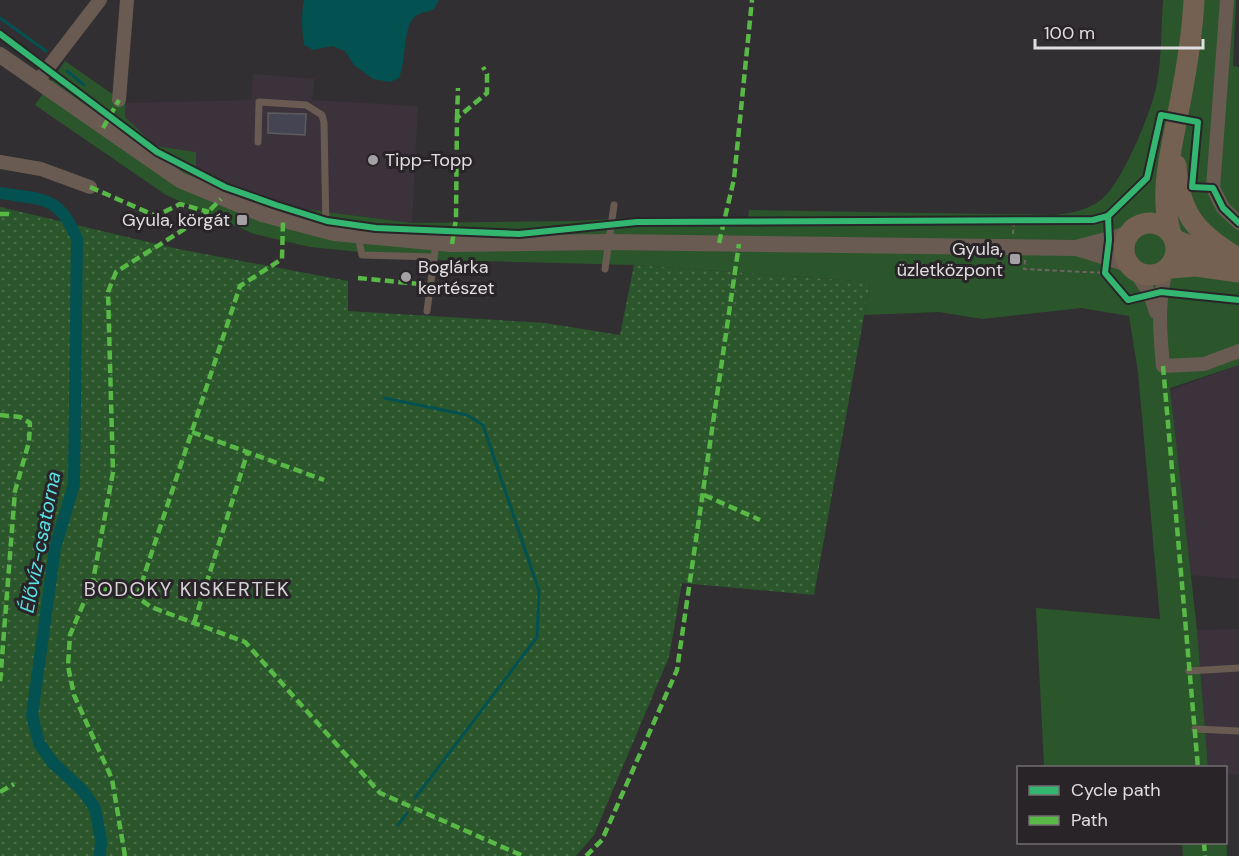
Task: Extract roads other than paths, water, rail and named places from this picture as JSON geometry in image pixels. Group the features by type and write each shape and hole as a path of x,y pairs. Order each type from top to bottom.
{"main road":[{"path":"1168,269 1177,253 1165,213 1167,169 1188,58 1194,0"},
{"path":"1173,140 1179,190 1188,215 1209,240 1238,262"},
{"path":"1167,169 1124,251 1132,267 1148,276 1168,269 1238,262"},
{"path":"1135,229 1154,223 1172,236 1212,255 1238,262"}],"street":[{"path":"37,82 100,0"},
{"path":"119,100 127,0"},
{"path":"1227,0 1213,189 1223,208 1239,223"},
{"path":"0,55 180,180 262,214 326,232 435,250 609,242 1077,248 1135,229"},
{"path":"0,162 41,169 90,187"},
{"path":"1077,248 1106,265 1132,267 1150,294 1159,320"},
{"path":"1168,269 1161,292 1159,320 1163,366 1204,364 1239,351"}],"lane":[{"path":"258,142 259,102 306,105 322,115 326,168 326,232"},
{"path":"606,268 614,205"},
{"path":"427,311 435,250"},
{"path":"1189,671 1239,668"},
{"path":"1195,729 1239,731"}],"water":[{"path":"304,0 439,0 434,9 417,15 412,20 407,34 399,78 390,82 373,79 354,65 345,51 332,46 313,50 304,45 302,11"}],"waterway":[{"path":"0,18 46,51"},
{"path":"67,71 84,85"},
{"name":"Élővíz-csatorna","path":"0,193 48,202 63,214 77,239 74,484 55,548 32,715 39,743 52,762 82,790 95,808 101,840 100,856"},
{"path":"384,398 467,415 483,425 539,591 537,637 415,798"},
{"path":"398,825 407,813"}],"place":[{"name":"Tipp-Topp","path":"373,160"},
{"name":"Gyula, körgát","path":"242,220"},
{"name":"Gyula, üzletközpont","path":"1015,259"},
{"name":"Boglárka kertészet","path":"406,277"}],"district":[{"name":"BODOKY KISKERTEK","path":"187,589"}]}
